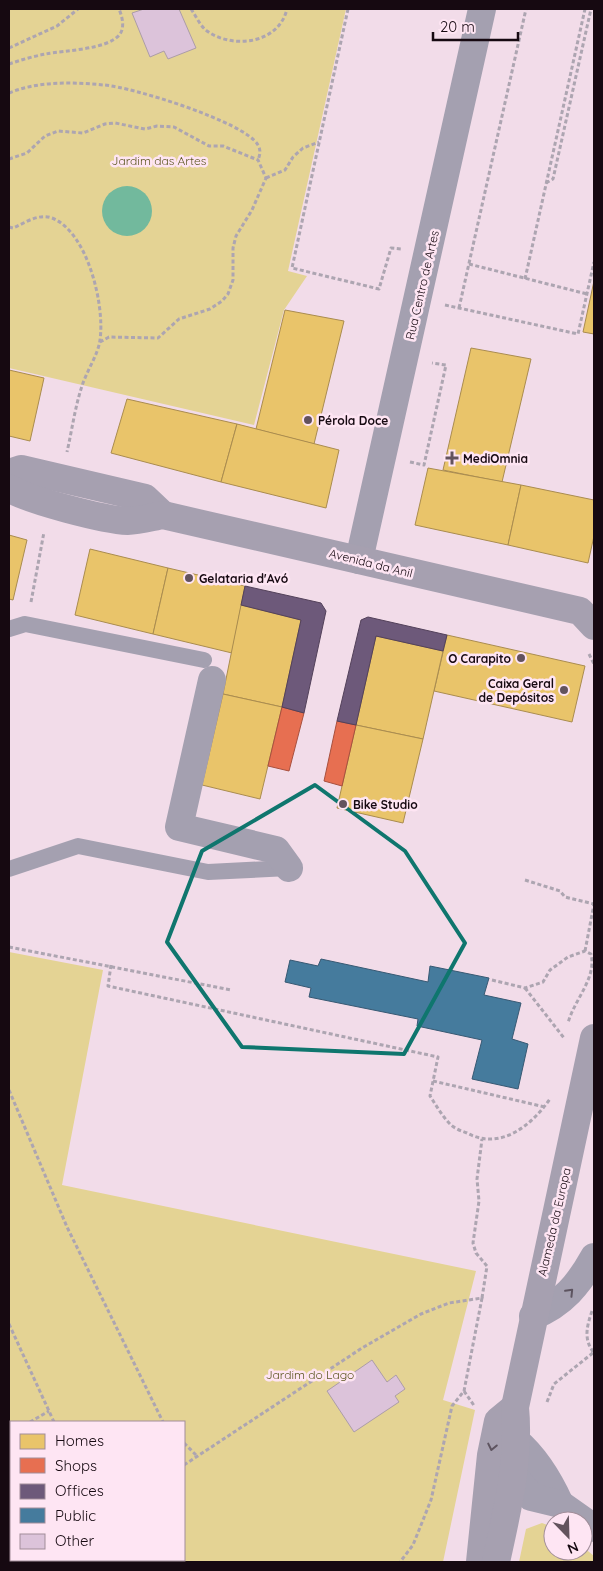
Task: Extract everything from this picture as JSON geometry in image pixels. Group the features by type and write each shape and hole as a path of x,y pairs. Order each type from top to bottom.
{"street":[{"name":"Rua Centro de Artes","path":"359,560 482,9"},
{"name":"Avenida da Anil","path":"9,473 21,469 145,498 163,514"},
{"name":"Avenida da Anil","path":"9,488 19,495 129,521 163,514 589,613"},
{"path":"208,670 179,827 276,850 289,868"},
{"name":"Alameda da Europa","path":"496,1562 507,1514 513,1474 516,1441 515,1407 594,1038"},
{"path":"534,1316 561,1301 580,1281 594,1257"},
{"path":"480,1562 491,1455 498,1421 515,1407"},
{"path":"516,1441 528,1452 550,1482 560,1504"},
{"path":"513,1474 531,1496 560,1504 594,1528"},
{"path":"507,1514 526,1505 560,1504"}],"lane":[{"path":"9,629 25,624 208,670"},
{"path":"9,869 78,846 208,872 289,868"}],"path":[{"path":"9,48 57,26 78,9"},
{"path":"9,64 45,54 110,42 120,34 122,27 123,17 119,9"},
{"path":"191,9 207,31 232,40 248,42 276,31 285,19 287,9"},
{"path":"348,9 292,268 379,289 391,248"},
{"path":"459,308 526,9"},
{"path":"525,279 585,9"},
{"path":"546,183 553,178 591,9"},
{"path":"9,93 42,84 104,85 134,89 226,122 246,132 258,145 260,151 258,160 266,178"},
{"path":"9,159 27,153 45,136 58,131 83,132 105,124 115,123 145,129 157,126 174,127 208,146 224,146 258,160"},
{"path":"100,342 109,337 158,338 165,334 179,319 210,309 222,301 228,294 233,280 233,248 236,236 252,210 266,178 285,170 293,157 303,148 319,142"},
{"path":"9,227 13,228 40,217 51,217 61,223 84,254 94,279 101,321 100,342 82,385 66,456"},
{"path":"438,303 578,334 594,262"},
{"path":"469,264 587,294"},
{"path":"30,609 44,532"},
{"path":"525,880 560,891 565,897 594,904 585,951"},
{"path":"9,947 111,965 231,990"},
{"path":"492,980 525,988 543,982 550,970 568,957 585,951 592,954 593,962 589,978 570,1014 563,1045"},
{"path":"111,965 108,986 438,1057 430,1096 451,1125 482,1139 489,1141 509,1136 525,1127 545,1107 551,1098"},
{"path":"525,988 565,1039"},
{"path":"433,1081 545,1107"},
{"path":"9,1090 67,1227 163,1421"},
{"path":"400,1562 413,1545 431,1500 452,1406 464,1391 487,1266 476,1254 473,1243 479,1201 477,1179 482,1139"},
{"path":"185,1465 293,1396 362,1348 421,1314 449,1303 482,1298"},
{"path":"545,1405 554,1384 594,1352 586,1337 587,1326 594,1306"},
{"path":"9,1324 54,1421"},
{"path":"32,1421 49,1412"},
{"path":"185,1444 198,1456"}],"highlighted area":[{"path":"315,785 405,851 465,943 404,1054 242,1047 167,942 202,851"}],"green space":[{"name":"Jardim das Artes","path":"9,9 346,9 288,271 307,276 284,310 254,425 9,368"},
{"name":"Jardim do Lago","path":"9,952 103,970 62,1185 476,1271 443,1400 475,1410 443,1562 9,1562"},
{"path":"543,1523 543,1561 593,1561 593,1555 594,1562 519,1562 526,1529"}],"shaded area":[{"path":"127,186 145,193 152,211 145,229 127,236 109,229 102,211 109,193"},
{"path":"9,1482 10,1561 30,1562 9,1562"}],"building: Homes":[{"path":"594,281 594,334 583,332"},
{"path":"285,310 344,321 314,444 256,429"},
{"path":"471,348 531,359 502,482 443,470"},
{"path":"9,370 44,378 30,441 9,436"},
{"path":"127,399 237,424 221,482 111,453"},
{"path":"237,424 339,450 326,508 221,482"},
{"path":"428,468 521,485 508,545 415,525"},
{"path":"521,485 594,500 594,536 588,563 508,545"},
{"path":"9,535 27,540 13,600 9,599"},
{"path":"90,549 168,568 153,634 75,615"},
{"path":"168,568 245,586 232,653 153,634"},
{"path":"241,605 301,620 282,707 223,694"},
{"path":"447,635 585,666 572,722 434,691"},
{"path":"376,636 443,651 423,739 356,725"},
{"path":"223,694 282,707 260,799 202,785"},
{"path":"356,725 423,739 403,823 337,808"}],"building: Shops":[{"path":"282,707 304,713 289,771 268,766"},
{"path":"337,721 356,725 342,786 324,781"}],"building: Offices":[{"path":"245,586 321,603 326,611 304,713 282,707 301,620 241,605"},
{"path":"368,617 447,635 443,651 376,636 356,725 337,721 361,620"}],"building: Public":[{"path":"321,959 428,982 430,966 489,978 484,995 521,1003 512,1039 528,1044 518,1089 472,1079 482,1040 417,1026 418,1019 309,997 311,988 285,982 290,960 318,966"}],"building: Other":[{"path":"144,9 179,9 196,48 168,59 164,51 150,57 132,13"},
{"path":"372,1360 387,1382 396,1375 405,1389 395,1396 399,1402 354,1432 327,1391"}],"place":[{"name":"Pérola Doce","path":"308,420"},
{"name":"MediOmnia","path":"452,458"},
{"name":"Gelataria d'Avó","path":"189,578"},
{"name":"O Carapito","path":"521,658"},
{"name":"Caixa Geral de Depósitos","path":"564,690"},
{"name":"Bike Studio","path":"343,804"}]}
